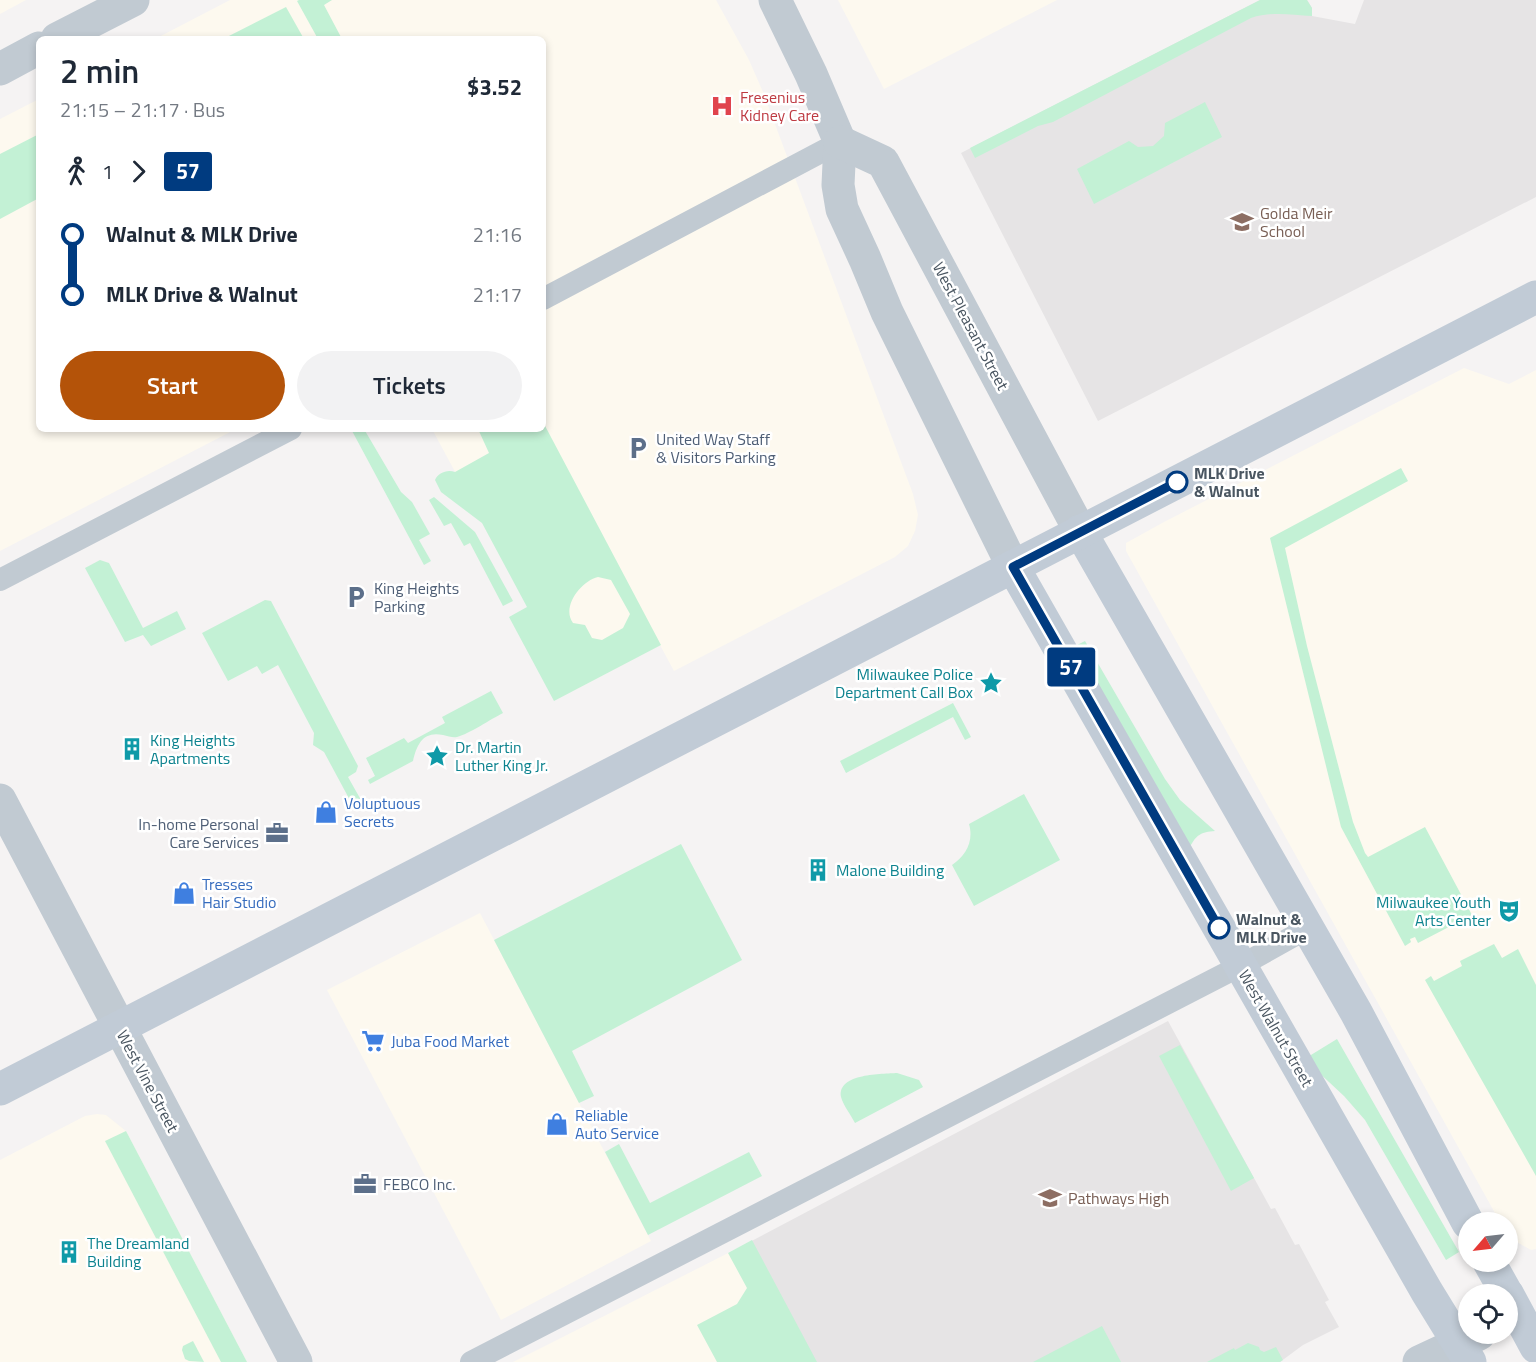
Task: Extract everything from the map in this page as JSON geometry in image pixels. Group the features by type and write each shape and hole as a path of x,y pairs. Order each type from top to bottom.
{"main road":[{"path":"0,1089 1536,297"},
{"path":"1080,531 1356,1012 1462,1212"},
{"name":"West Walnut Street","path":"1013,567 1427,1292 1469,1346"},
{"path":"1518,1312 1536,1347"}],"street":[{"path":"63,36 133,0"},
{"path":"775,0 840,142 838,185 842,209 887,312 1013,567"},
{"path":"0,69 36,50"},
{"name":"West Pleasant Street","path":"840,142 883,162 1080,531"},
{"name":"West Vine Street","path":"0,800 296,1362"},
{"path":"1419,1362 1469,1346"}],"lane":[{"path":"546,297 840,142"},
{"path":"0,580 285,432"},
{"path":"471,1362 1240,966 1308,928"}],"shaded area":[{"path":"0,0 26,0 0,14"},
{"path":"230,0 716,0 749,60 763,92 913,494 918,515 915,531 908,546 895,557 674,671 660,645 573,691 434,432 546,432 546,36 161,36"},
{"path":"838,0 1057,0 884,89"},
{"name":"Golda Meir School","path":"1260,0 1307,0 1312,8 1312,16 1355,24 1364,0 1536,0 1536,197 1098,421 961,153"},
{"path":"36,101 36,432 230,432 0,551 0,119"},
{"path":"1464,368 1509,384 1536,370 1536,1249 1531,1250 1518,1243 1518,1212 1494,1212 1126,551 1126,543"},
{"path":"480,913 651,1241 501,1320 327,990"},
{"name":"Pathways High","path":"1168,1021 1271,1209 1275,1208 1295,1245 1299,1244 1329,1300 1325,1302 1339,1327 1303,1345 1280,1362 804,1362 742,1246"},
{"name":"The Dreamland Building","path":"106,1115 126,1131 247,1362 0,1362 0,1160 85,1116"},
{"path":"742,1246 767,1362 513,1362 551,1343"}],"green space":[{"path":"332,0 324,5 340,36 316,36 297,1"},
{"path":"1260,0 1307,0 1312,8 1312,16 1274,14 1251,18 1053,122 1038,126 975,158 970,148"},
{"path":"286,7 302,36 229,36"},
{"path":"1205,102 1222,137 1094,204 1077,169 1129,141 1138,147 1153,146 1164,136 1165,123"},
{"path":"36,136 36,200 0,219 0,154"},
{"path":"546,428 661,645 554,701 509,617 527,607 482,523 441,492 435,480 443,472 455,472 489,453 479,432 546,432","holes":["598,577 611,580 630,614 623,628 602,640 592,638 585,625 573,623 569,610 579,589"]},
{"path":"353,432 366,432 401,492 412,502 430,534 419,540 431,561 424,565"},
{"path":"1401,468 1408,481 1285,548 1307,646 1353,822 1365,853 1368,857 1425,827 1472,915 1418,943 1415,937 1410,939 1411,942 1405,946 1341,827 1270,538"},
{"path":"434,497 475,532 513,601 503,606 470,543 464,546 451,523 444,526 429,500"},
{"path":"100,560 109,563 143,628 177,611 186,629 151,646 143,635 125,642 85,568"},
{"path":"265,600 271,601 358,766 356,772 348,777 361,800 352,804 324,752 313,745 314,733 278,665 262,674 257,666 228,681 202,633"},
{"path":"1085,641 1165,779 1180,800 1215,831 1200,835 1190,847 1073,647"},
{"path":"491,691 503,713 457,737 436,734 426,737 419,744 413,761 370,784 368,780 375,776 366,758 404,738 408,743 445,723 442,717"},
{"path":"953,703 971,737 965,740 953,717 846,773 840,761"},
{"path":"1024,794 1060,860 974,906 952,865 968,848 969,824"},
{"path":"681,844 742,960 572,1051 594,1096 579,1103 494,940"},
{"path":"1494,944 1502,958 1518,949 1536,985 1536,1176 1425,980 1431,976 1434,981 1462,966 1460,961"},
{"path":"1337,1039 1458,1253 1446,1260 1365,1120 1306,1058"},
{"path":"1180,1045 1254,1178 1231,1191 1159,1056"},
{"path":"897,1073 919,1080 923,1087 855,1123 841,1097 846,1083 862,1076"},
{"path":"126,1131 247,1362 221,1362 105,1141"},
{"path":"619,1144 650,1203 749,1152 762,1176 648,1235 605,1152"},
{"path":"752,1240 817,1362 717,1362 697,1325 737,1304 747,1288 728,1253"},
{"path":"1102,1326 1121,1362 1033,1362"},
{"path":"193,1341 204,1362 185,1359 183,1346"},
{"path":"1248,1343 1259,1347 1264,1352 1276,1347 1283,1360 1280,1362 1207,1362 1234,1348 1235,1350"}],"bus line":[{"name":"57","path":"1177,482 1013,567 1219,928"}],"place":[{"name":"Fresenius Kidney Care","path":"722,106"},
{"name":"Golda Meir School","path":"1242,222"},
{"name":"United Way Staff & Visitors Parking","path":"638,448"},
{"name":"MLK Drive & Walnut","path":"1177,482"},
{"name":"King Heights Parking","path":"356,597"},
{"name":"Milwaukee Police Department Call Box","path":"991,683"},
{"name":"King Heights Apartments","path":"132,749"},
{"name":"Dr. Martin Luther King Jr.","path":"437,756"},
{"name":"Voluptuous Secrets","path":"326,812"},
{"name":"In-home Personal Care Services","path":"277,833"},
{"name":"Malone Building","path":"818,870"},
{"name":"Tresses Hair Studio","path":"184,893"},
{"name":"Milwaukee Youth Arts Center","path":"1509,911"},
{"name":"Walnut & MLK Drive","path":"1219,928"},
{"name":"Juba Food Market","path":"373,1041"},
{"name":"Reliable Auto Service","path":"557,1124"},
{"name":"FEBCO Inc.","path":"365,1184"},
{"name":"Pathways High","path":"1050,1198"},
{"name":"The Dreamland Building","path":"69,1252"}]}
